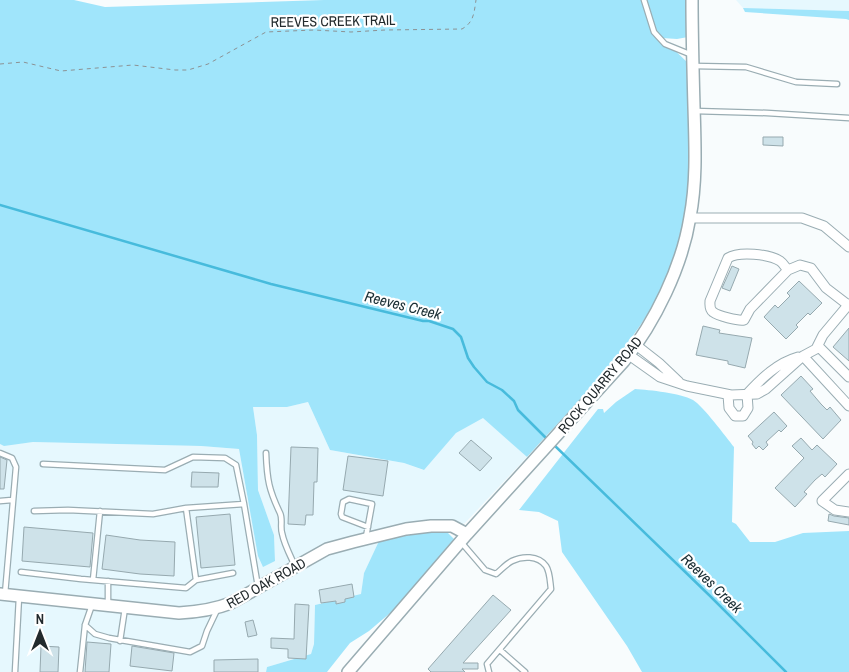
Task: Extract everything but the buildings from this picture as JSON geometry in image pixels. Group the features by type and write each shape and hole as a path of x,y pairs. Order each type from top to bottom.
{"street":[{"name":"ROCK QUARRY ROAD","path":"348,672 463,538 629,355 644,333 670,284 680,257 690,218 695,152 692,0"},
{"path":"690,218 805,219 824,226 849,247"},
{"path":"629,355 660,377 687,386 728,395 755,394 762,391 803,356 818,346 823,335 848,305 826,288 812,268 800,265 788,270 750,309 744,320 738,320 712,311 710,301 730,256 742,254 766,256 780,262 788,270"},
{"path":"636,345 679,382"},
{"path":"818,346 849,377"},
{"path":"803,356 849,406"},
{"path":"728,395 730,411 735,416 740,417 748,411 747,394"},
{"path":"848,478 822,501 835,510 849,512"},
{"name":"RED OAK ROAD","path":"2,595 180,613 204,612 218,609 327,549 367,532 452,526 463,538"}],"lane":[{"path":"644,0 654,32 664,44 693,61 746,67 796,82 837,84"},
{"path":"694,111 849,118"},
{"path":"0,453 12,458 16,467 2,595"},
{"path":"266,453 266,479 276,508 282,515 281,531 295,567"},
{"path":"44,464 165,470 193,457 225,458 236,465 258,588"},
{"path":"349,499 372,504 367,532 342,518 343,502 349,499"},
{"path":"0,501 12,500"},
{"path":"34,511 68,510 153,514 186,508 244,504"},
{"path":"186,508 196,580"},
{"path":"93,580 100,511"},
{"path":"463,538 485,570 496,574 512,561 524,557 537,559 545,565 550,575 551,589 487,664 489,672"},
{"path":"21,572 186,588 196,580 233,573"},
{"path":"108,581 108,606"},
{"path":"15,672 20,597"},
{"path":"80,672 85,624 92,605"},
{"path":"120,641 126,608"},
{"path":"85,624 95,634 120,641 190,652 202,646 218,609"},
{"path":"500,650 525,672"}],"path":[{"name":"REEVES CREEK TRAIL","path":"0,64 23,62 61,71 133,65 188,70 208,64 266,32 462,29 470,25 476,0"}],"shaded area":[{"path":"0,0 74,0 105,7 324,0 641,0 647,19 645,0 688,0 688,37 677,39 662,38 688,63 690,153 688,198 680,242 669,273 637,331 594,384 527,457 483,418 456,433 424,470 404,463 330,450 308,402 287,407 253,407 257,435 258,490 274,535 275,561 263,567 258,556 239,449 201,446 33,442 4,446 0,444"},
{"path":"736,0 849,0 849,11 743,8"},
{"path":"743,8 849,11 849,20 745,12"},
{"path":"635,389 673,394 693,400 734,447 732,522 736,524 750,542 775,542 803,533 849,531 849,672 642,672 627,646 562,552 558,521 539,512 519,510 598,409 603,409 604,413"},
{"path":"308,402 330,450 404,463 423,470 456,433 483,417 527,457 465,523 446,531 415,534 379,541 364,573 361,595 315,605 314,644 311,654 267,667 266,672 0,672 0,444 33,442 201,446 239,449 248,500 275,561 274,535 258,490 257,435 253,407 287,407"},
{"path":"446,531 454,539 396,608 369,631 350,643 327,672 266,672 267,667 311,654 314,644 315,605 361,594 364,573 379,541 415,534"}],"waterway":[{"name":"Reeves Creek","path":"0,205 271,284 429,321 453,329 461,337 468,358 474,367 487,382 502,390 514,401 518,410 547,439"},
{"name":"Reeves Creek","path":"553,444 786,672"}]}
